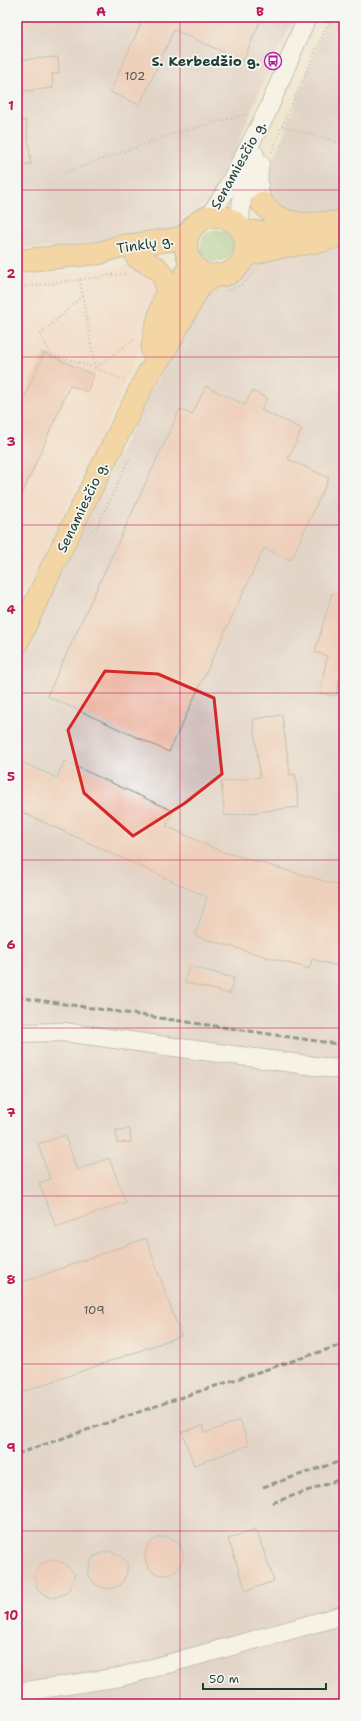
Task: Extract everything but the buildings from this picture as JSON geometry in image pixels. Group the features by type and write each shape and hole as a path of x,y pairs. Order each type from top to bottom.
{"main road":[{"path":"262,203 276,216 286,220 343,231"},
{"name":"Senamiesčio g.","path":"218,216 226,217 241,228 251,262 240,264 234,270 226,274 221,283 204,282 198,289 162,354 146,354 171,311 190,260 187,246 189,233 201,220 218,216"},
{"path":"241,228 270,233 343,231"},
{"path":"251,262 272,248 321,242 343,231"},
{"name":"Tinklų g.","path":"17,262 100,253 117,247 176,240 189,233"},
{"name":"Tinklų g.","path":"100,253 117,256 135,265 158,269 164,277"},
{"path":"190,260 202,272 221,283"},
{"name":"Tinklų g.","path":"135,265 190,260"},
{"name":"Senamiesčio g.","path":"17,643 146,354 155,331 166,290 164,277"}],"street":[{"name":"Senamiesčio g.","path":"210,217 225,192 267,112 307,17"},
{"name":"Senamiesčio g.","path":"262,203 258,190 258,176 267,112"},
{"name":"Senamiesčio g.","path":"241,228 242,200 252,162 265,131"},
{"path":"17,1033 63,1032 344,1070"},
{"path":"17,1691 27,1691 120,1677 344,1615"}],"path":[{"path":"270,158 282,126 331,17"},
{"path":"64,173 169,135 243,115 267,112"},
{"path":"282,126 344,144"},
{"path":"221,283 243,284 252,277 251,262"},
{"path":"17,288 80,280 135,265"},
{"path":"80,280 95,368"},
{"path":"82,296 40,334 51,354 95,368 124,380"},
{"path":"95,368 146,354"}],"highlighted area":[{"path":"105,671 158,674 214,698 222,774 185,803 133,836 84,793 68,730"}],"shaded area":[{"path":"17,17 295,17 265,79 228,167 207,201 187,216 178,227 164,232 78,246 37,249 17,247"},
{"path":"328,17 344,17 344,1704 17,1704 17,661 59,570 158,377 211,287 224,285 238,280 260,261 269,173"},
{"path":"139,264 160,285 154,314 121,393 17,611 17,278"}],"green space":[{"path":"217,230 226,233 230,237 233,246 230,255 226,259 217,262 208,259 204,255 201,246 204,237 208,233"}],"railway":[{"path":"17,997 344,1045"},
{"path":"17,1454 191,1394 344,1344"},
{"path":"263,1487 344,1460"},
{"path":"272,1503 344,1478"}],"place":[{"name":"S. Kerbedžio g.","path":"273,61"}]}
